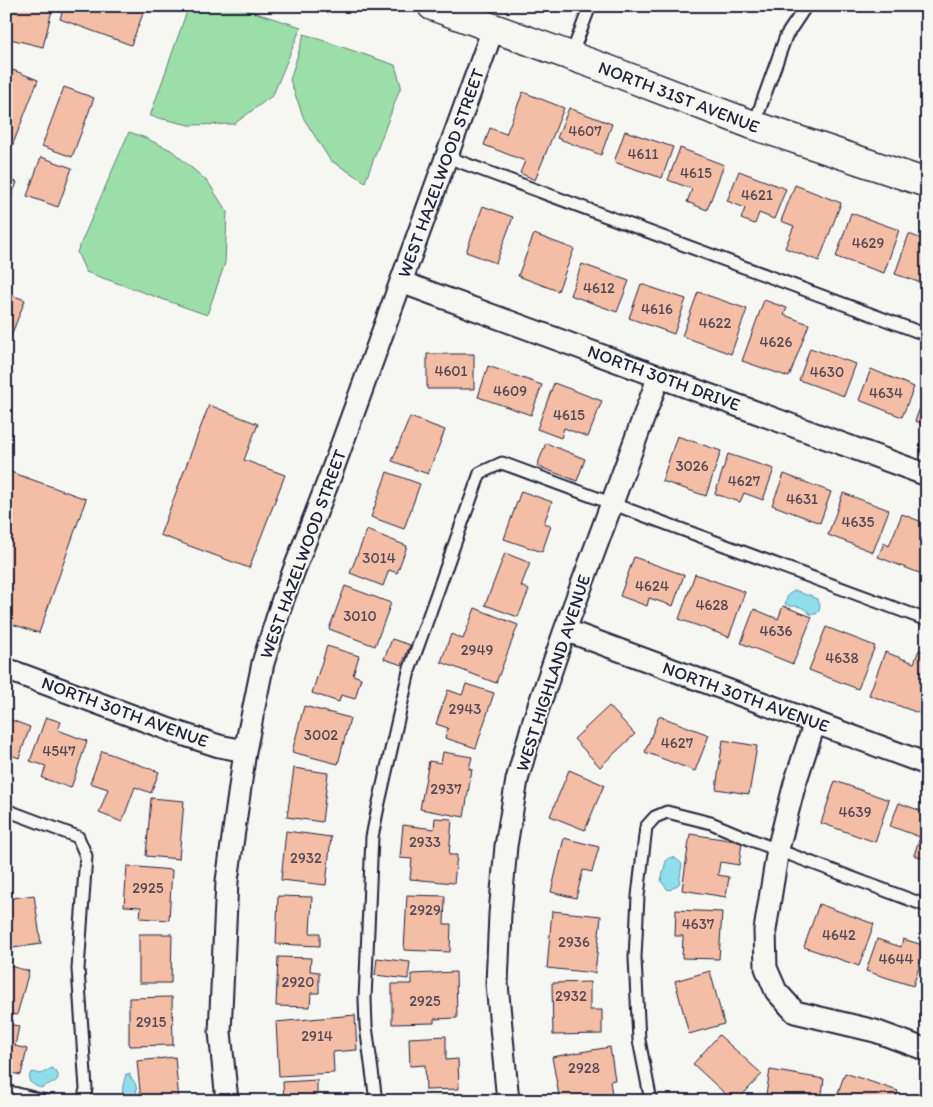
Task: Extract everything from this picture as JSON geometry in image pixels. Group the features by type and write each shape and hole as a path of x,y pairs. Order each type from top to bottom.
{"street":[{"name":"NORTH 31ST AVENUE","path":"432,6 754,125 927,183"},
{"name":"WEST HAZELWOOD STREET","path":"227,1101 220,1032 227,880 245,751 263,663 283,599 331,474 494,30"},
{"name":"NORTH 30TH DRIVE","path":"401,282 927,475"},
{"name":"WEST HIGHLAND AVENUE","path":"508,1101 497,984 500,914 506,846 520,772 534,720 565,630 659,376"},
{"name":"NORTH 30TH AVENUE","path":"565,630 927,764"},
{"name":"NORTH 30TH AVENUE","path":"6,669 173,731 219,746 245,751"},
{"path":"816,722 795,783 778,849 765,930 766,968 776,991 795,1012 874,1031 927,1050"}],"lane":[{"path":"571,56 590,6"},
{"path":"754,125 786,36 806,6"},
{"path":"447,157 927,335"},
{"path":"376,1101 366,1026 365,999 372,837 409,671 480,474 502,463 927,620"},
{"path":"6,810 78,837 86,856 78,968 86,1089 83,1101"},
{"path":"651,1101 639,1040 635,958 638,896 646,828 655,817 667,812 710,823 927,906"},
{"path":"6,1091 45,1101"}],"green space":[{"path":"204,6 233,6 301,27 273,95 234,124 189,125 150,116 187,11"},
{"path":"304,34 395,65 401,86 365,182 330,160 304,119 290,80"},
{"path":"129,132 171,150 208,182 227,212 225,263 207,315 86,272 77,252"}],"water":[{"path":"795,590 817,599 820,605 819,611 816,614 810,614 803,608 785,604 788,595"},
{"path":"671,857 682,864 679,884 670,890 661,881 666,861"},
{"path":"52,1068 58,1074 55,1083 41,1088 29,1081 30,1074 33,1072 41,1074"},
{"path":"126,1074 130,1074 136,1085 136,1101 124,1101 123,1084"}],"building":[{"path":"6,6 53,6 43,47 6,38"},
{"path":"64,6 146,6 131,45 60,19"},
{"path":"13,70 38,80 11,149 6,147 6,87"},
{"path":"64,87 94,98 72,157 42,146"},
{"path":"523,92 564,108 535,180 520,173 525,161 484,145 490,128 506,134"},
{"path":"569,108 612,124 601,155 557,138"},
{"path":"625,131 673,147 662,178 614,162"},
{"path":"680,148 724,165 707,210 687,202 692,189 668,180"},
{"path":"41,157 72,168 58,207 27,196"},
{"path":"739,171 786,189 774,219 759,213 755,224 741,219 745,208 727,201"},
{"path":"6,178 17,182 6,212"},
{"path":"795,185 841,203 819,261 785,248 794,226 781,221"},
{"path":"483,206 513,217 496,263 466,252"},
{"path":"851,213 899,230 884,273 836,257"},
{"path":"534,234 574,249 558,291 518,276"},
{"path":"909,234 927,241 927,285 895,274"},
{"path":"582,264 629,281 617,312 570,295"},
{"path":"641,284 686,299 674,334 629,318"},
{"path":"698,292 747,309 731,354 682,336"},
{"path":"6,293 25,300 6,349"},
{"path":"764,300 787,308 784,315 809,324 789,377 742,361"},
{"path":"810,348 856,364 844,396 799,380"},
{"path":"427,354 474,354 474,389 427,389"},
{"path":"488,366 542,385 531,415 478,397"},
{"path":"871,369 914,387 902,417 859,400"},
{"path":"554,383 602,401 588,437 564,428 561,438 537,429"},
{"path":"927,390 927,425 915,421"},
{"path":"209,405 258,424 244,460 285,475 249,568 160,535"},
{"path":"410,417 445,430 428,474 392,461"},
{"path":"677,436 721,451 706,496 662,481"},
{"path":"546,443 585,459 577,481 537,466"},
{"path":"728,454 774,469 763,500 744,493 740,502 715,494"},
{"path":"8,471 86,499 39,633 6,622 6,476"},
{"path":"387,472 420,484 404,529 371,517"},
{"path":"784,474 831,492 820,523 772,505"},
{"path":"521,491 552,502 544,523 551,526 542,552 504,539"},
{"path":"843,493 889,510 873,552 828,535"},
{"path":"902,514 927,524 927,576 878,557 884,543 889,546"},
{"path":"367,530 407,546 397,573 389,570 383,586 350,573"},
{"path":"505,553 530,563 521,586 529,590 518,617 485,605"},
{"path":"634,557 684,575 673,606 649,598 647,606 620,596"},
{"path":"695,574 745,592 729,637 679,619"},
{"path":"345,586 391,603 375,646 329,629"},
{"path":"783,606 812,617 793,664 741,643 754,609 778,619"},
{"path":"475,608 518,625 496,683 441,662 451,634 463,639"},
{"path":"826,627 875,646 858,689 809,670"},
{"path":"392,639 410,645 402,665 384,659"},
{"path":"327,646 359,656 353,675 361,678 355,699 341,695 339,702 312,693"},
{"path":"919,650 927,653 927,716 869,695 885,652 914,663"},
{"path":"466,684 494,693 476,748 445,738 448,728 436,724 448,690 462,695"},
{"path":"304,706 350,718 338,764 292,752"},
{"path":"609,706 635,734 600,767 574,739"},
{"path":"659,716 709,735 695,771 645,752"},
{"path":"46,717 61,722 58,730 87,741 71,788 42,778 46,766 30,761"},
{"path":"6,718 30,727 19,758 6,753"},
{"path":"723,740 757,746 749,794 716,789"},
{"path":"102,751 159,772 151,793 135,787 122,822 99,813 108,789 90,783"},
{"path":"443,752 472,757 469,769 472,769 464,817 420,809 429,761 441,763"},
{"path":"294,768 328,773 322,822 287,817"},
{"path":"569,770 604,785 585,830 550,816"},
{"path":"835,781 889,800 875,842 821,823"},
{"path":"151,798 184,801 179,859 146,856"},
{"path":"899,803 927,813 927,860 914,855 920,837 890,826"},
{"path":"435,818 452,819 449,855 457,855 454,883 410,879 412,859 400,858 403,825 434,829"},
{"path":"286,831 331,837 326,885 281,880"},
{"path":"690,834 742,842 739,865 720,862 718,875 729,877 726,897 682,890"},
{"path":"564,838 599,847 592,872 583,870 576,898 551,892"},
{"path":"127,866 172,870 169,920 140,918 141,907 124,906"},
{"path":"34,895 41,944 6,949 6,899"},
{"path":"407,895 445,896 444,924 451,924 450,952 404,950"},
{"path":"278,896 312,897 310,933 320,933 320,946 276,944"},
{"path":"819,904 874,924 859,966 804,947"},
{"path":"676,910 722,912 719,959 682,958 683,936 675,936"},
{"path":"552,911 601,916 595,973 547,968"},
{"path":"139,934 172,934 171,983 139,983"},
{"path":"877,939 901,947 903,939 926,946 913,986 866,971"},
{"path":"278,957 311,958 310,971 319,972 319,993 311,993 310,1007 276,1006"},
{"path":"377,958 410,962 408,979 375,975"},
{"path":"6,965 29,971 17,1015 6,1013"},
{"path":"710,971 724,1024 689,1034 675,981"},
{"path":"456,972 457,1018 434,1019 434,1023 392,1024 392,984 412,984 412,974"},
{"path":"590,982 590,1010 602,1010 602,1034 553,1035 552,983"},
{"path":"172,997 173,1045 129,1046 129,998"},
{"path":"355,1015 357,1050 333,1052 334,1073 279,1076 276,1022"},
{"path":"6,1024 19,1026 15,1046 27,1049 21,1075 6,1072"},
{"path":"719,1035 762,1074 737,1101 733,1101 693,1064"},
{"path":"446,1036 446,1060 458,1059 459,1089 426,1090 425,1065 410,1066 409,1038"},
{"path":"610,1047 615,1080 610,1081 613,1101 560,1101 552,1057"},
{"path":"175,1057 179,1101 141,1101 137,1061"},
{"path":"770,1070 824,1079 821,1101 765,1101"},
{"path":"845,1073 898,1091 894,1101 835,1101"},
{"path":"317,1080 317,1101 284,1101 283,1082"},
{"path":"926,1086 927,1101 915,1101"},
{"path":"452,1096 453,1101 419,1101 419,1100"}]}
